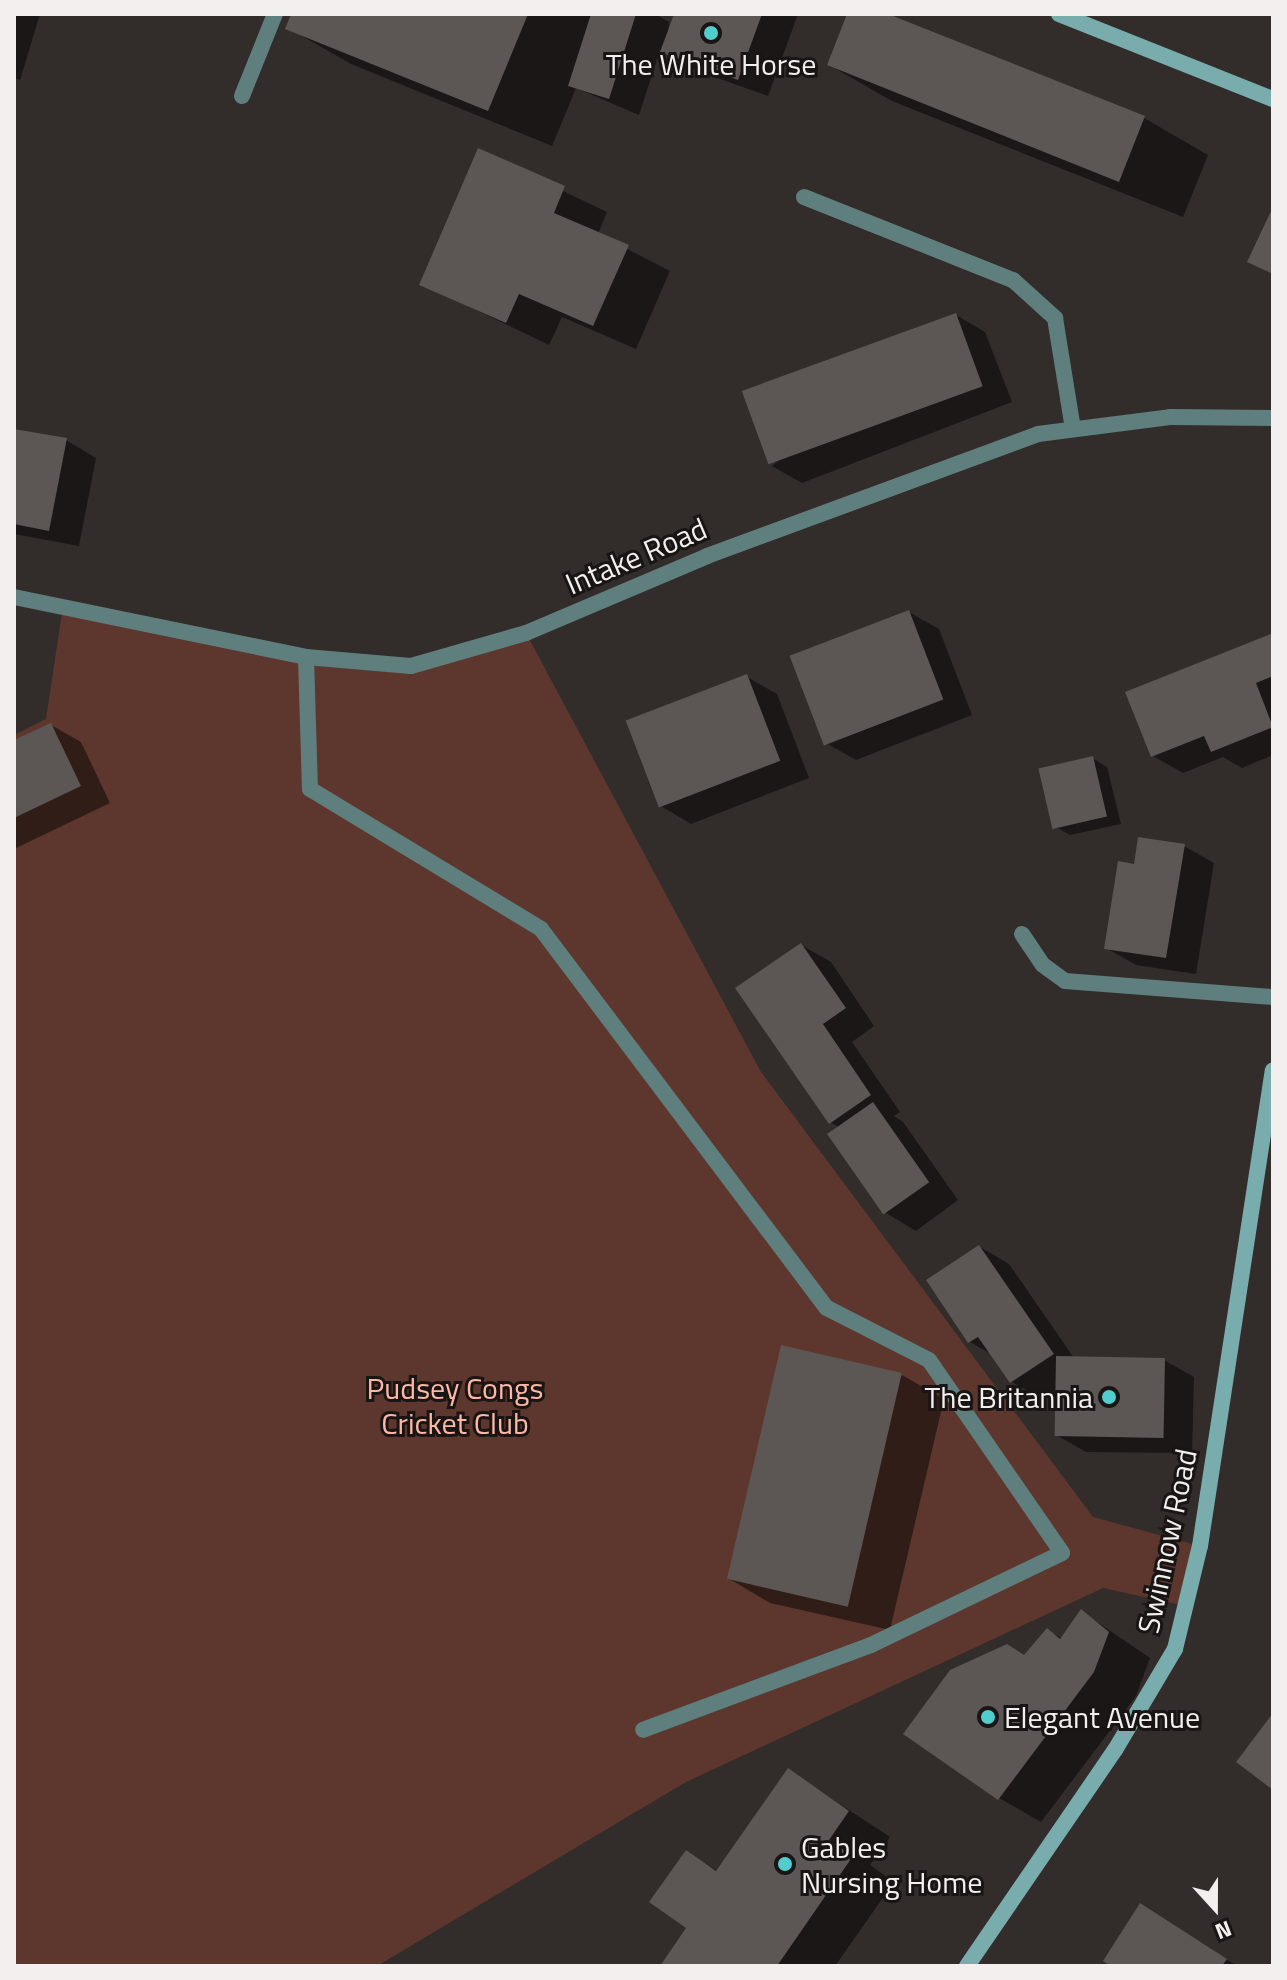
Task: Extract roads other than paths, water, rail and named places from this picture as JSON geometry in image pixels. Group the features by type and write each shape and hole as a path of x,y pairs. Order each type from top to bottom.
{"street":[{"path":"242,96 275,14"},
{"path":"1059,14 1273,99"},
{"path":"804,197 1013,280 1055,318 1073,429"},
{"name":"Intake Road","path":"14,597 306,657 411,666 526,633 721,550 1038,434 1170,417 1273,418"},
{"path":"306,657 310,789 541,929 827,1308 929,1360 1062,1553 871,1645 643,1730"},
{"path":"1022,934 1043,965 1065,981 1273,997"},
{"name":"Swinnow Road","path":"967,1966 1115,1750 1175,1649 1200,1546 1273,1071"}],"place":[{"name":"The White Horse","path":"711,33"},
{"name":"The Britannia","path":"1109,1397"},
{"name":"Elegant Avenue","path":"988,1717"},
{"name":"Gables Nursing Home","path":"785,1864"}],"park label":[{"name":"Pudsey Congs Cricket Club","path":"455,1405"}]}
